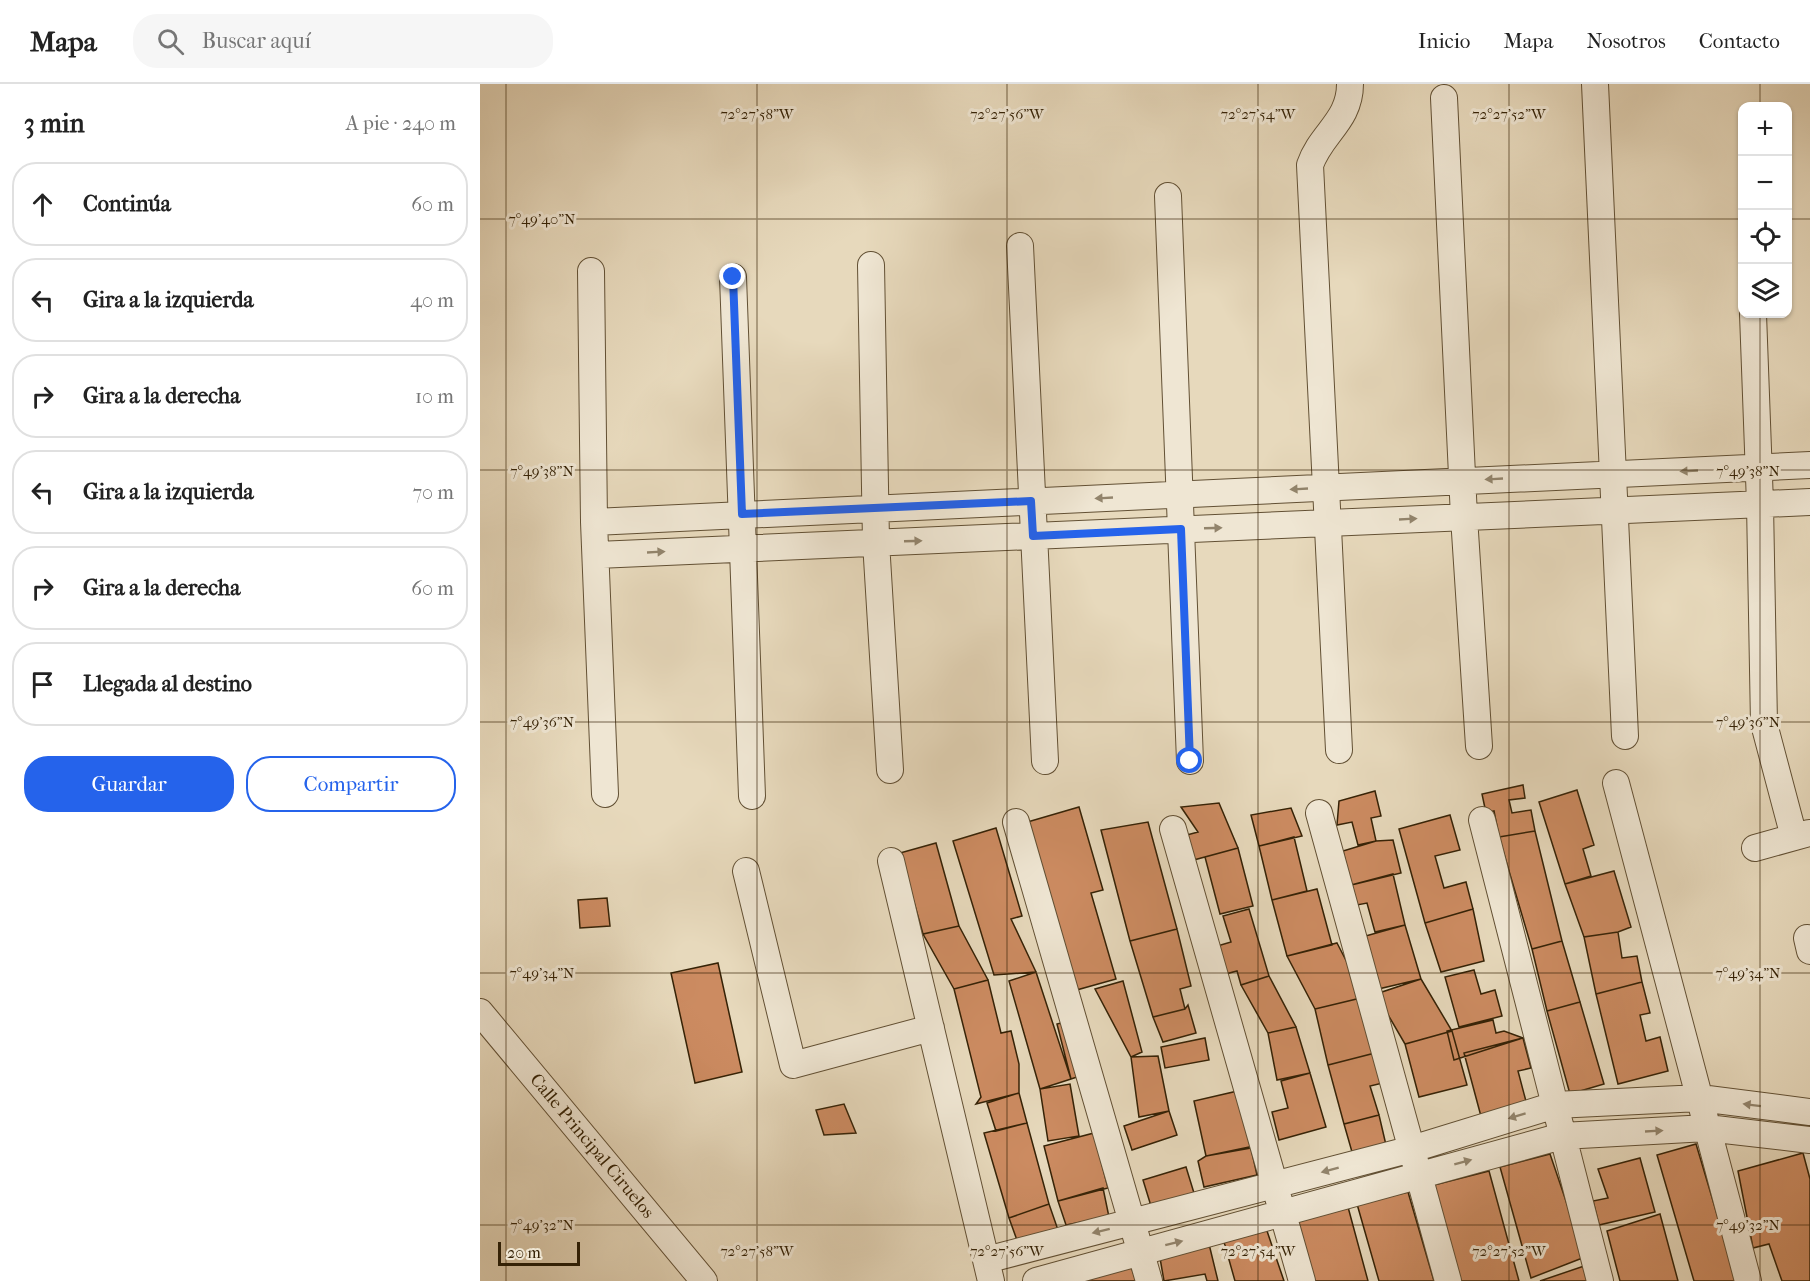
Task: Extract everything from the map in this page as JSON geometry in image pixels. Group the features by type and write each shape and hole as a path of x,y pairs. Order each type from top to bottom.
{"street":[{"path":"1339,750 1310,165 1316,149 1345,114 1350,84"},
{"path":"1595,84 1625,736"},
{"path":"1444,99 1464,517 1479,746"},
{"path":"1168,196 1190,761"},
{"path":"1020,246 1045,760"},
{"path":"871,266 876,542 890,770"},
{"path":"591,271 594,522 605,794"},
{"path":"733,277 752,796"},
{"path":"1754,318 1764,724 1802,835 1755,848"},
{"path":"594,522 1810,465"},
{"path":"597,555 1810,502"},
{"path":"1616,783 1748,1281"},
{"path":"1319,813 1448,1281"},
{"path":"1482,820 1600,1281"},
{"path":"1016,822 1149,1281"},
{"path":"1173,829 1302,1281"},
{"path":"891,861 989,1270 1132,1223 1412,1149 1555,1105 1700,1098 1810,1112"},
{"path":"746,871 793,1065 931,1028"},
{"name":"Calle Principal Ciruelos","path":"480,1012 704,1281"},
{"path":"1036,1281 1562,1136 1707,1128 1810,1140"}],"building":[{"path":"1523,785 1525,798 1509,800 1512,813 1531,810 1535,831 1499,837 1494,811 1486,813 1482,794"},
{"path":"1577,790 1594,845 1583,849 1591,876 1565,884 1539,802"},
{"path":"1375,791 1381,816 1371,818 1376,841 1358,845 1352,822 1337,825 1339,801"},
{"path":"1219,803 1238,848 1190,861 1183,836 1198,832 1181,807"},
{"path":"1079,807 1103,890 1091,893 1116,979 1073,991 1024,823"},
{"path":"1291,808 1302,836 1259,846 1251,815"},
{"path":"1450,815 1460,850 1435,856 1444,888 1466,882 1473,909 1425,923 1399,829"},
{"path":"1148,822 1177,929 1130,941 1101,830"},
{"path":"996,828 1022,916 1011,919 1036,972 994,975 953,841"},
{"path":"1535,831 1562,941 1532,949 1499,837"},
{"path":"1294,837 1307,891 1272,900 1259,846"},
{"path":"1393,840 1401,873 1351,885 1343,851 1376,841"},
{"path":"936,843 959,926 923,934 900,853"},
{"path":"1238,848 1253,906 1220,914 1205,857"},
{"path":"1614,871 1631,927 1618,932 1584,937 1565,884"},
{"path":"1393,874 1405,925 1375,932 1367,903 1357,905 1351,885"},
{"path":"1317,889 1332,945 1287,956 1272,900"},
{"path":"607,898 610,926 580,928 578,900"},
{"path":"1249,909 1269,976 1241,985 1237,971 1222,975 1214,947 1231,942 1223,916"},
{"path":"1473,909 1484,961 1441,972 1425,923"},
{"path":"1405,925 1421,979 1374,990 1362,937"},
{"path":"959,926 988,980 954,989 923,934"},
{"path":"1177,929 1191,986 1180,989 1185,1009 1153,1017 1130,941"},
{"path":"1618,932 1622,958 1637,956 1642,982 1596,994 1584,937"},
{"path":"1562,941 1580,1002 1547,1011 1532,949"},
{"path":"1337,943 1365,997 1315,1009 1287,956"},
{"path":"718,963 742,1072 695,1083 671,973"},
{"path":"1474,970 1481,994 1495,990 1502,1016 1459,1027 1445,977"},
{"path":"1036,972 1071,1079 1040,1089 1009,981"},
{"path":"1269,976 1296,1027 1268,1033 1241,985"},
{"path":"1421,979 1452,1031 1405,1044 1376,994"},
{"path":"988,980 1001,1033 1011,1031 1019,1064 1019,1093 976,1104 981,1097 954,989"},
{"path":"1123,981 1142,1052 1131,1057 1095,989"},
{"path":"1642,982 1650,1013 1640,1015 1646,1041 1660,1037 1668,1071 1618,1084 1596,994"},
{"path":"1365,997 1379,1052 1328,1065 1315,1009"},
{"path":"1580,1002 1604,1084 1570,1094 1547,1011"},
{"path":"1188,1005 1196,1033 1163,1042 1153,1017 1185,1009"},
{"path":"1493,1020 1496,1033 1504,1031 1523,1038 1454,1060 1447,1031"},
{"path":"1069,1021 1083,1075 1071,1079 1057,1024"},
{"path":"1296,1027 1310,1073 1277,1080 1268,1033"},
{"path":"1452,1031 1467,1085 1419,1097 1405,1044"},
{"path":"1205,1038 1209,1060 1165,1068 1161,1047"},
{"path":"1523,1038 1531,1068 1518,1071 1528,1109 1482,1120 1464,1053"},
{"path":"1379,1052 1387,1082 1370,1086 1379,1115 1344,1124 1328,1065"},
{"path":"1158,1056 1169,1111 1139,1117 1131,1057"},
{"path":"1310,1073 1326,1127 1279,1140 1272,1112 1288,1108 1281,1081"},
{"path":"1070,1084 1079,1136 1048,1141 1040,1089"},
{"path":"1242,1090 1254,1146 1206,1156 1194,1101"},
{"path":"1019,1093 1027,1123 996,1131 987,1103"},
{"path":"844,1104 856,1133 824,1135 816,1110"},
{"path":"1169,1111 1177,1135 1132,1150 1124,1126"},
{"path":"1379,1115 1386,1145 1352,1152 1344,1124"},
{"path":"1027,1123 1049,1204 1009,1218 984,1133"},
{"path":"1094,1133 1108,1188 1058,1201 1044,1146"},
{"path":"1696,1144 1737,1281 1694,1281 1657,1155"},
{"path":"1251,1148 1257,1175 1204,1187 1198,1161 1206,1156"},
{"path":"1803,1153 1810,1179 1810,1281 1782,1281 1769,1244 1753,1248 1738,1171"},
{"path":"1550,1154 1585,1257 1531,1278 1500,1167"},
{"path":"1640,1158 1655,1212 1599,1225 1593,1201 1608,1198 1598,1169"},
{"path":"1186,1167 1194,1193 1151,1206 1143,1180"},
{"path":"1489,1171 1519,1281 1461,1281 1434,1185"},
{"path":"1103,1188 1109,1217 1066,1225 1058,1201"},
{"path":"1408,1192 1434,1281 1379,1281 1357,1204"},
{"path":"1049,1204 1058,1230 1018,1243 1009,1218"},
{"path":"1348,1207 1368,1281 1313,1281 1296,1221"},
{"path":"1660,1214 1678,1281 1620,1281 1607,1231"},
{"path":"1266,1228 1284,1281 1235,1281 1224,1242"},
{"path":"1209,1244 1218,1281 1207,1281 1205,1274 1164,1281 1160,1258"},
{"path":"1590,1264 1594,1281 1540,1281"},
{"path":"1131,1266 1136,1281 1085,1281 1084,1279"}],"route":[{"path":"733,277 742,514 1031,501 1033,536 1181,529 1190,761"}]}
